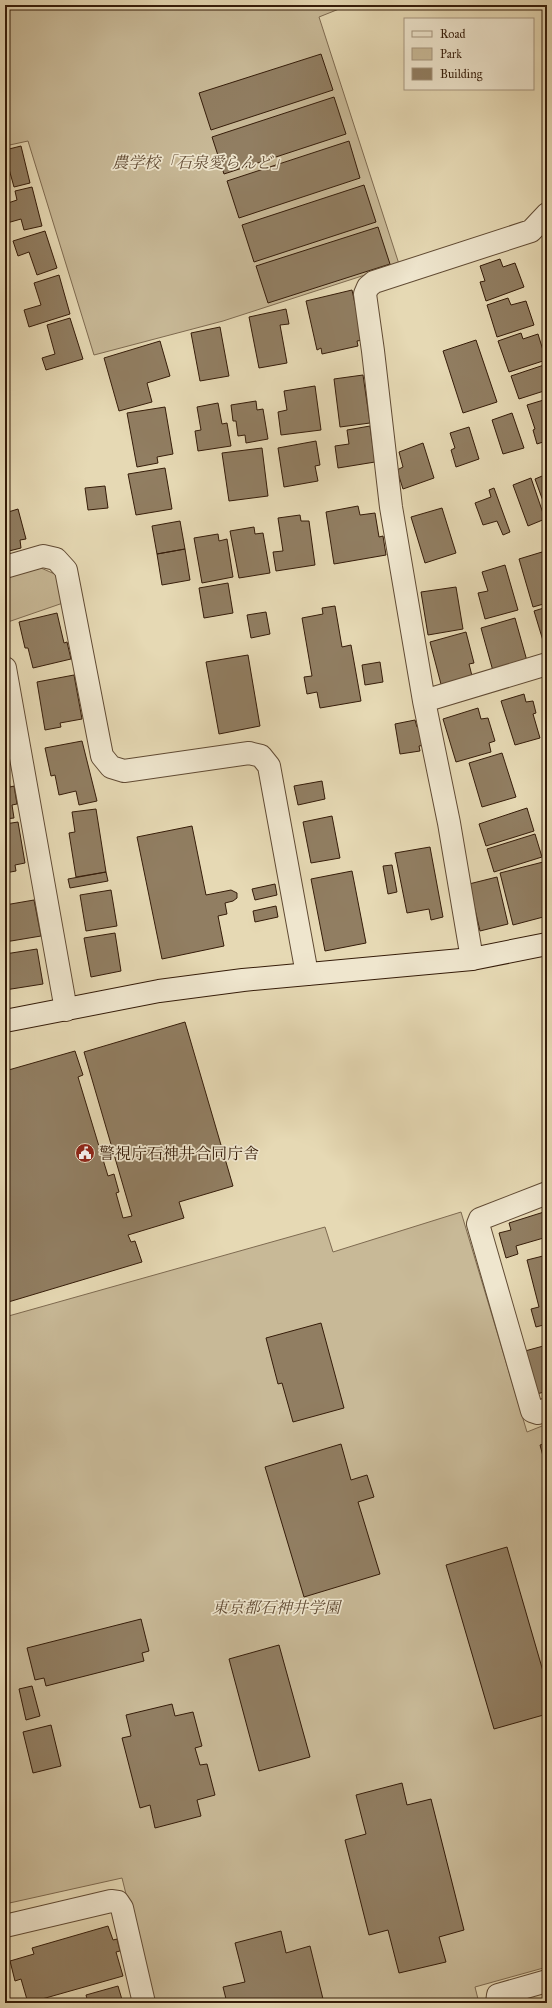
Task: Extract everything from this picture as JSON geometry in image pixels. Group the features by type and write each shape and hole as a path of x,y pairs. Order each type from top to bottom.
{"street":[{"path":"472,959 449,823 424,700 391,507 365,294 368,287 374,282 531,231 547,214"},
{"path":"5,567 43,556 56,559 66,570 102,756 111,767 124,771 249,753 262,756 269,766 307,974"},
{"path":"424,700 547,664"},
{"path":"5,668 13,758 66,1010"},
{"path":"5,1021 160,991 243,980 472,959 547,944"},
{"path":"547,1193 480,1219 478,1224 532,1411 538,1413 547,1409"},
{"path":"5,1926 111,1901 118,1902 122,1908 144,2003"},
{"path":"497,2003 498,1995 547,1981"}],"green space":[{"name":"農学校「石泉愛らんど」","path":"5,5 349,5 319,17 399,264 223,321 94,355 28,141 5,146"},
{"path":"41,568 57,575 63,603 5,623 5,578"},
{"name":"東京都石神井学園","path":"461,1212 527,1432 547,1424 547,1967 475,1987 479,2003 153,2003 122,1878 5,1904 5,1317 325,1227 333,1252"}],"building":[{"path":"321,54 333,90 211,130 199,93"},
{"path":"334,97 346,134 224,174 212,137"},
{"path":"349,141 360,178 239,218 227,181"},
{"path":"21,146 30,183 14,187 9,169 5,170 5,150"},
{"path":"364,185 376,222 254,262 242,225"},
{"path":"32,187 42,226 24,230 21,219 7,223 5,204 17,200 15,191"},
{"path":"378,227 390,264 268,303 256,266"},
{"path":"45,231 57,268 37,275 29,252 18,256 13,241"},
{"path":"500,259 503,267 515,263 524,287 486,301 480,282 485,281 480,266"},
{"path":"59,275 70,314 29,327 24,310 41,305 34,283"},
{"path":"352,290 363,340 357,341 358,346 322,354 321,348 317,350 306,301"},
{"path":"508,298 511,305 526,301 534,325 497,337 487,305"},
{"path":"286,309 289,324 280,325 287,363 259,368 249,317"},
{"path":"70,318 83,359 46,370 42,358 55,354 47,325"},
{"path":"220,327 229,376 200,381 191,333"},
{"path":"521,333 523,339 538,334 546,360 509,372 498,341"},
{"path":"476,340 497,402 463,413 443,351"},
{"path":"160,341 170,376 147,383 152,402 119,411 104,358"},
{"path":"547,364 547,390 519,399 511,376"},
{"path":"363,375 370,423 340,427 334,379"},
{"path":"315,386 321,430 281,435 278,412 287,410 284,391"},
{"path":"547,399 547,445 545,446 543,442 537,444 533,430 535,429 527,405"},
{"path":"256,401 257,410 263,409 268,439 246,443 245,435 238,436 236,421 233,421 231,405"},
{"path":"218,403 222,424 227,423 231,446 198,451 195,431 201,430 197,407"},
{"path":"165,407 173,454 157,457 158,463 137,467 127,413"},
{"path":"512,413 524,448 503,454 492,420"},
{"path":"370,426 375,462 338,468 335,446 349,444 347,430"},
{"path":"469,427 479,459 456,467 451,450 455,448 450,433"},
{"path":"316,441 320,465 315,466 318,481 284,487 278,448"},
{"path":"423,443 434,478 403,489 397,470 403,467 399,452"},
{"path":"262,448 268,496 229,501 222,453"},
{"path":"165,468 172,509 136,515 128,474"},
{"path":"547,474 547,512 535,479"},
{"path":"531,478 545,519 528,526 513,485"},
{"path":"105,486 108,508 88,510 85,488"},
{"path":"494,488 510,532 503,535 497,521 483,525 475,503 491,497 489,490"},
{"path":"358,506 360,515 375,513 379,537 383,536 386,555 334,564 326,512"},
{"path":"442,508 456,553 425,563 411,517"},
{"path":"18,509 26,539 20,540 21,548 5,552 5,513"},
{"path":"300,515 301,521 309,521 315,565 276,571 273,552 283,551 278,518"},
{"path":"180,521 185,549 157,554 152,526"},
{"path":"254,527 255,534 263,533 270,573 239,578 230,531"},
{"path":"218,534 219,541 227,539 233,577 202,583 194,538"},
{"path":"185,549 190,580 162,585 157,554"},
{"path":"542,552 547,569 547,603 533,607 519,559"},
{"path":"505,565 518,610 485,619 478,593 488,591 482,572"},
{"path":"228,583 233,613 204,618 199,588"},
{"path":"456,587 463,629 428,635 421,592"},
{"path":"335,606 342,647 351,645 361,701 320,708 317,692 307,694 304,677 312,676 302,618 323,614 322,608"},
{"path":"547,607 547,646 546,643 544,644 534,611"},
{"path":"266,612 270,634 251,638 247,615"},
{"path":"57,613 64,643 67,642 71,659 33,668 28,648 25,648 19,622"},
{"path":"515,618 527,661 493,671 481,628"},
{"path":"466,632 474,663 469,664 473,680 442,688 430,642"},
{"path":"248,655 260,726 219,734 206,662"},
{"path":"380,662 383,682 365,685 362,665"},
{"path":"74,675 82,719 60,723 61,727 45,730 37,682"},
{"path":"524,694 526,702 533,701 536,713 533,714 540,738 515,745 501,701"},
{"path":"478,708 481,719 488,718 495,741 489,743 491,752 456,762 443,719"},
{"path":"415,720 417,727 422,727 425,745 419,746 420,751 400,754 395,724"},
{"path":"82,741 97,801 79,805 76,791 59,795 55,775 51,776 45,748"},
{"path":"502,753 516,797 482,807 469,763"},
{"path":"8,774 10,787 14,786 17,804 12,805 14,818 5,819 5,775"},
{"path":"322,781 325,799 298,805 294,786"},
{"path":"527,808 534,831 486,846 479,824"},
{"path":"96,809 106,872 76,877 69,833 75,832 72,812"},
{"path":"332,816 340,858 311,863 303,822"},
{"path":"18,822 25,863 15,865 16,871 5,873 5,824"},
{"path":"192,826 206,895 231,890 237,893 237,898 233,901 225,903 227,914 218,916 224,946 162,959 137,837"},
{"path":"535,834 542,857 494,872 487,849"},
{"path":"430,847 443,917 431,920 429,909 407,913 395,853"},
{"path":"547,861 547,916 513,925 500,873"},
{"path":"392,865 397,892 388,894 383,866"},
{"path":"352,871 366,943 325,951 311,879"},
{"path":"106,872 108,881 70,888 68,879"},
{"path":"497,877 508,924 480,931 469,884"},
{"path":"275,884 277,895 255,900 252,889"},
{"path":"111,890 117,926 86,931 80,895"},
{"path":"34,900 41,936 5,942 5,905"},
{"path":"276,906 278,917 255,922 253,911"},
{"path":"115,933 121,971 91,977 84,938"},
{"path":"37,949 43,984 5,990 5,954"},
{"path":"185,1022 233,1186 179,1202 184,1218 128,1235 131,1242 135,1241 142,1262 5,1303 5,1168 7,1168 5,1160 5,1071 75,1051 83,1075 78,1077 108,1176 114,1174 119,1192 116,1193 123,1218 132,1216 84,1052"},
{"path":"547,1211 547,1237 516,1246 518,1254 506,1258 499,1233 511,1230 509,1223"},
{"path":"547,1255 547,1324 536,1327 531,1309 539,1307 527,1260"},
{"path":"321,1323 344,1408 293,1422 282,1383 278,1384 266,1338"},
{"path":"547,1345 547,1391 537,1394 525,1351"},
{"path":"547,1443 547,1471 540,1445"},
{"path":"341,1444 351,1480 367,1475 374,1497 358,1502 380,1574 304,1597 265,1467"},
{"path":"507,1547 547,1685 547,1714 494,1729 446,1565"},
{"path":"141,1619 149,1651 142,1653 144,1661 46,1686 44,1678 35,1680 27,1648"},
{"path":"279,1645 310,1757 259,1771 229,1659"},
{"path":"32,1686 40,1716 26,1720 19,1689"},
{"path":"172,1704 175,1716 193,1712 202,1746 195,1748 200,1765 207,1764 215,1795 197,1800 201,1816 155,1828 150,1805 140,1808 122,1738 131,1736 126,1715"},
{"path":"51,1725 61,1766 33,1773 23,1732"},
{"path":"402,1783 407,1805 431,1799 464,1930 439,1937 446,1962 399,1973 388,1930 369,1935 345,1840 366,1834 356,1795"},
{"path":"108,1926 113,1940 117,1939 120,1951 116,1952 123,1976 28,2003 21,1979 15,1981 10,1961 34,1954 32,1948"},
{"path":"281,1931 286,1953 310,1946 324,2003 227,2003 223,1987 245,1982 235,1943"},
{"path":"118,1986 123,2003 88,2003 86,1995"}],"place":[{"name":"警視庁石神井合同庁舎","path":"85,1153"}]}
